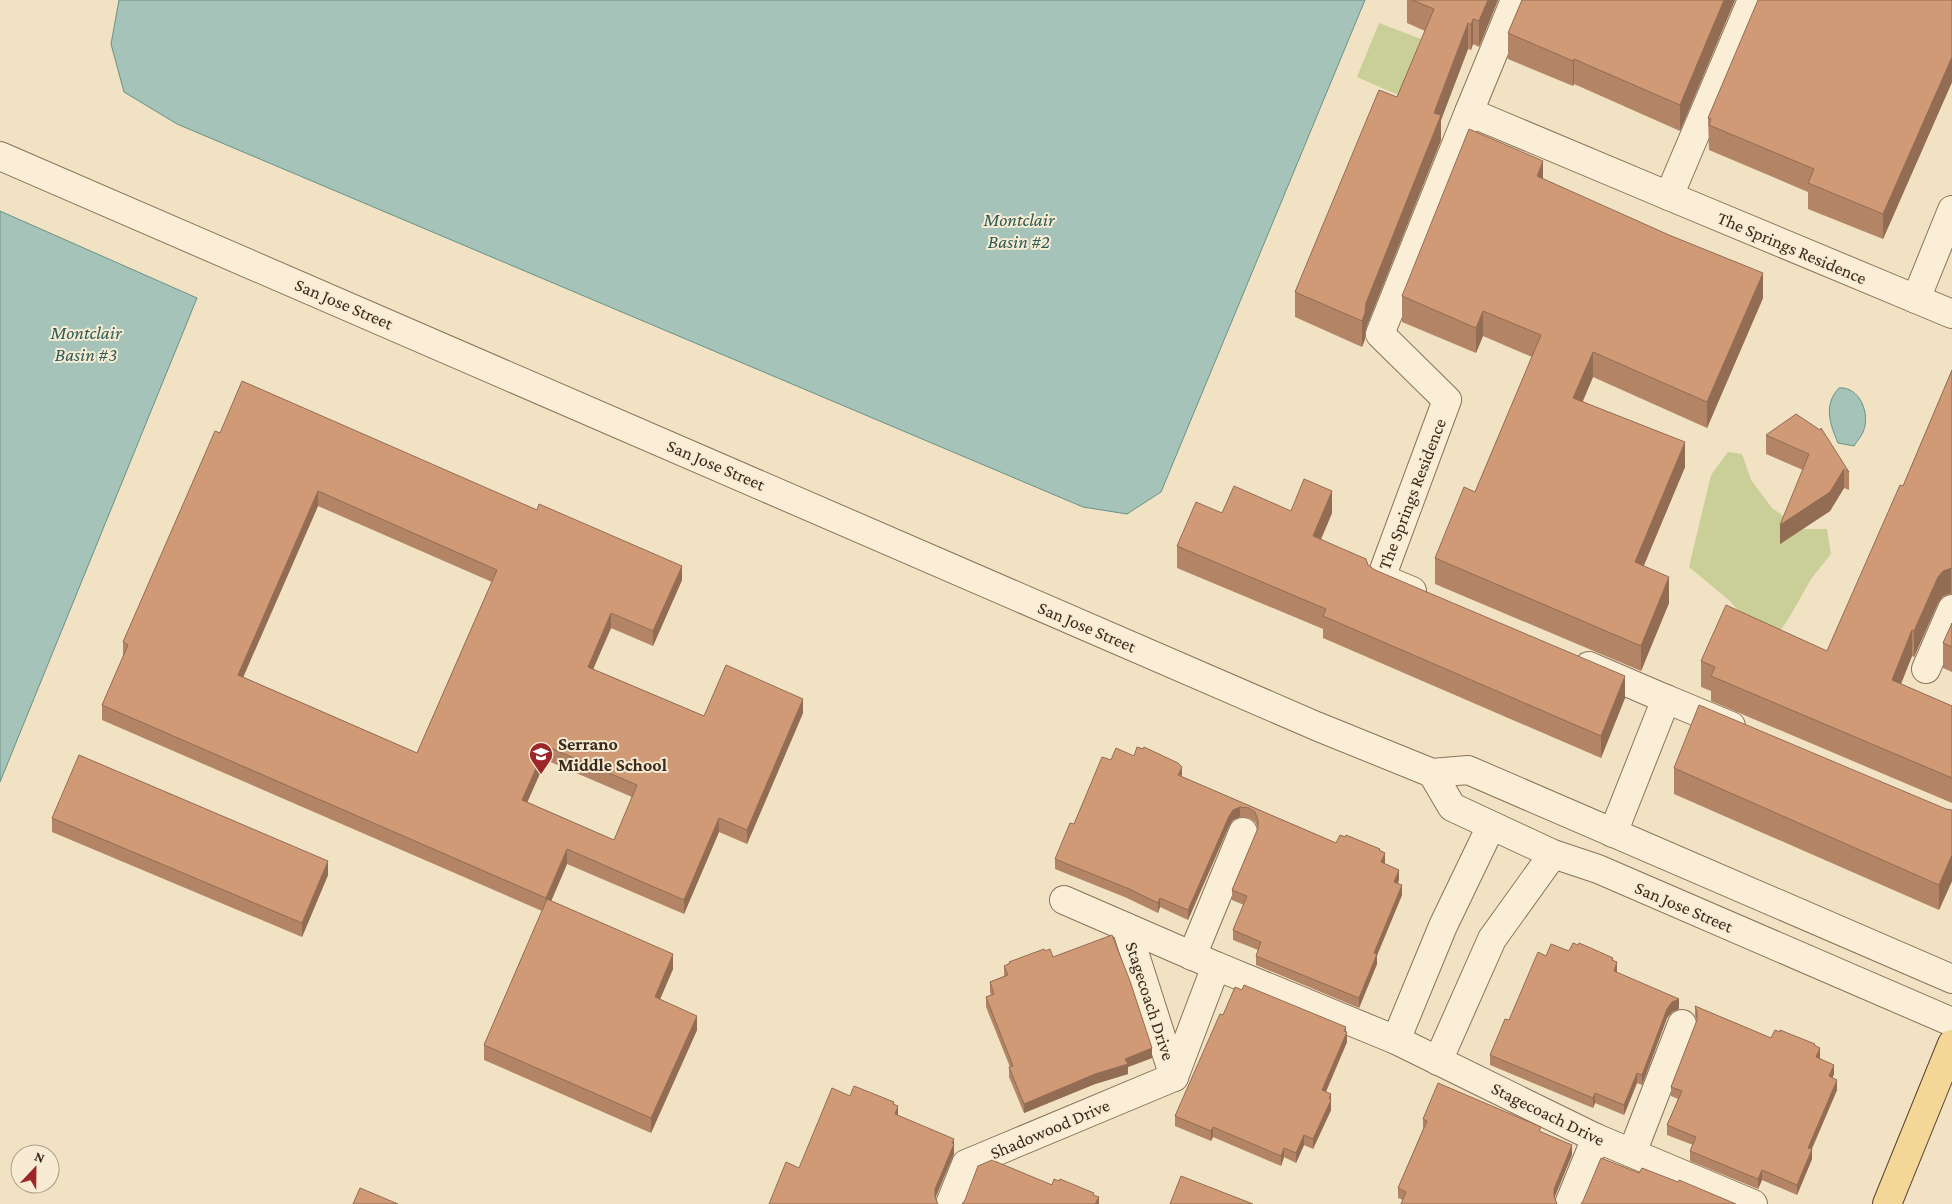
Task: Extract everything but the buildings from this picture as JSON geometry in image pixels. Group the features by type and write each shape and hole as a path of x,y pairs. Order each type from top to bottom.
{"main road":[{"path":"1887,1204 1952,1044"}],"street":[{"path":"1468,112 1515,0"},
{"path":"1669,196 1752,0"},
{"name":"The Springs Residence","path":"1434,600 1381,578 1447,400 1380,334 1468,112 1952,314"},
{"name":"San Jose Street","path":"0,156 1307,722 1432,773 1468,770 1952,979"},
{"path":"1916,299 1952,210"},
{"path":"1926,669 1952,609"},
{"path":"1568,658 1749,734"},
{"path":"1612,833 1666,699"},
{"name":"San Jose Street","path":"1432,773 1452,807 1491,826 1553,854 1598,869 1952,1022"},
{"path":"1396,1040 1443,926 1491,826"},
{"name":"Stagecoach Drive","path":"1174,1077 1204,961 1242,832"},
{"path":"1438,1061 1492,939 1553,854"},
{"name":"Stagecoach Drive","path":"1064,900 1204,961 1396,1040 1596,1138 1754,1204"},
{"name":"Stagecoach Drive","path":"1126,927 1174,1077"},
{"path":"1632,1153 1682,1024"},
{"name":"Shadowood Drive","path":"950,1204 966,1164 1174,1077"},
{"path":"1570,1204 1596,1138"}],"green space":[{"path":"1379,23 1421,39 1398,95 1357,77"},
{"path":"1728,452 1742,454 1751,480 1772,508 1802,529 1827,529 1831,554 1811,579 1776,637 1754,629 1730,601 1689,567 1711,475"}],"water":[{"name":"Montclair Basin #2","path":"119,0 1365,0 1161,492 1127,514 1083,507 177,124 124,92 111,44"},
{"name":"Montclair Basin #3","path":"0,211 197,298 0,782"},
{"path":"1839,388 1853,392 1862,403 1864,410 1865,425 1862,434 1854,446 1838,443 1831,422 1831,401"}],"place":[{"name":"Serrano Middle School","path":"541,775"}]}
